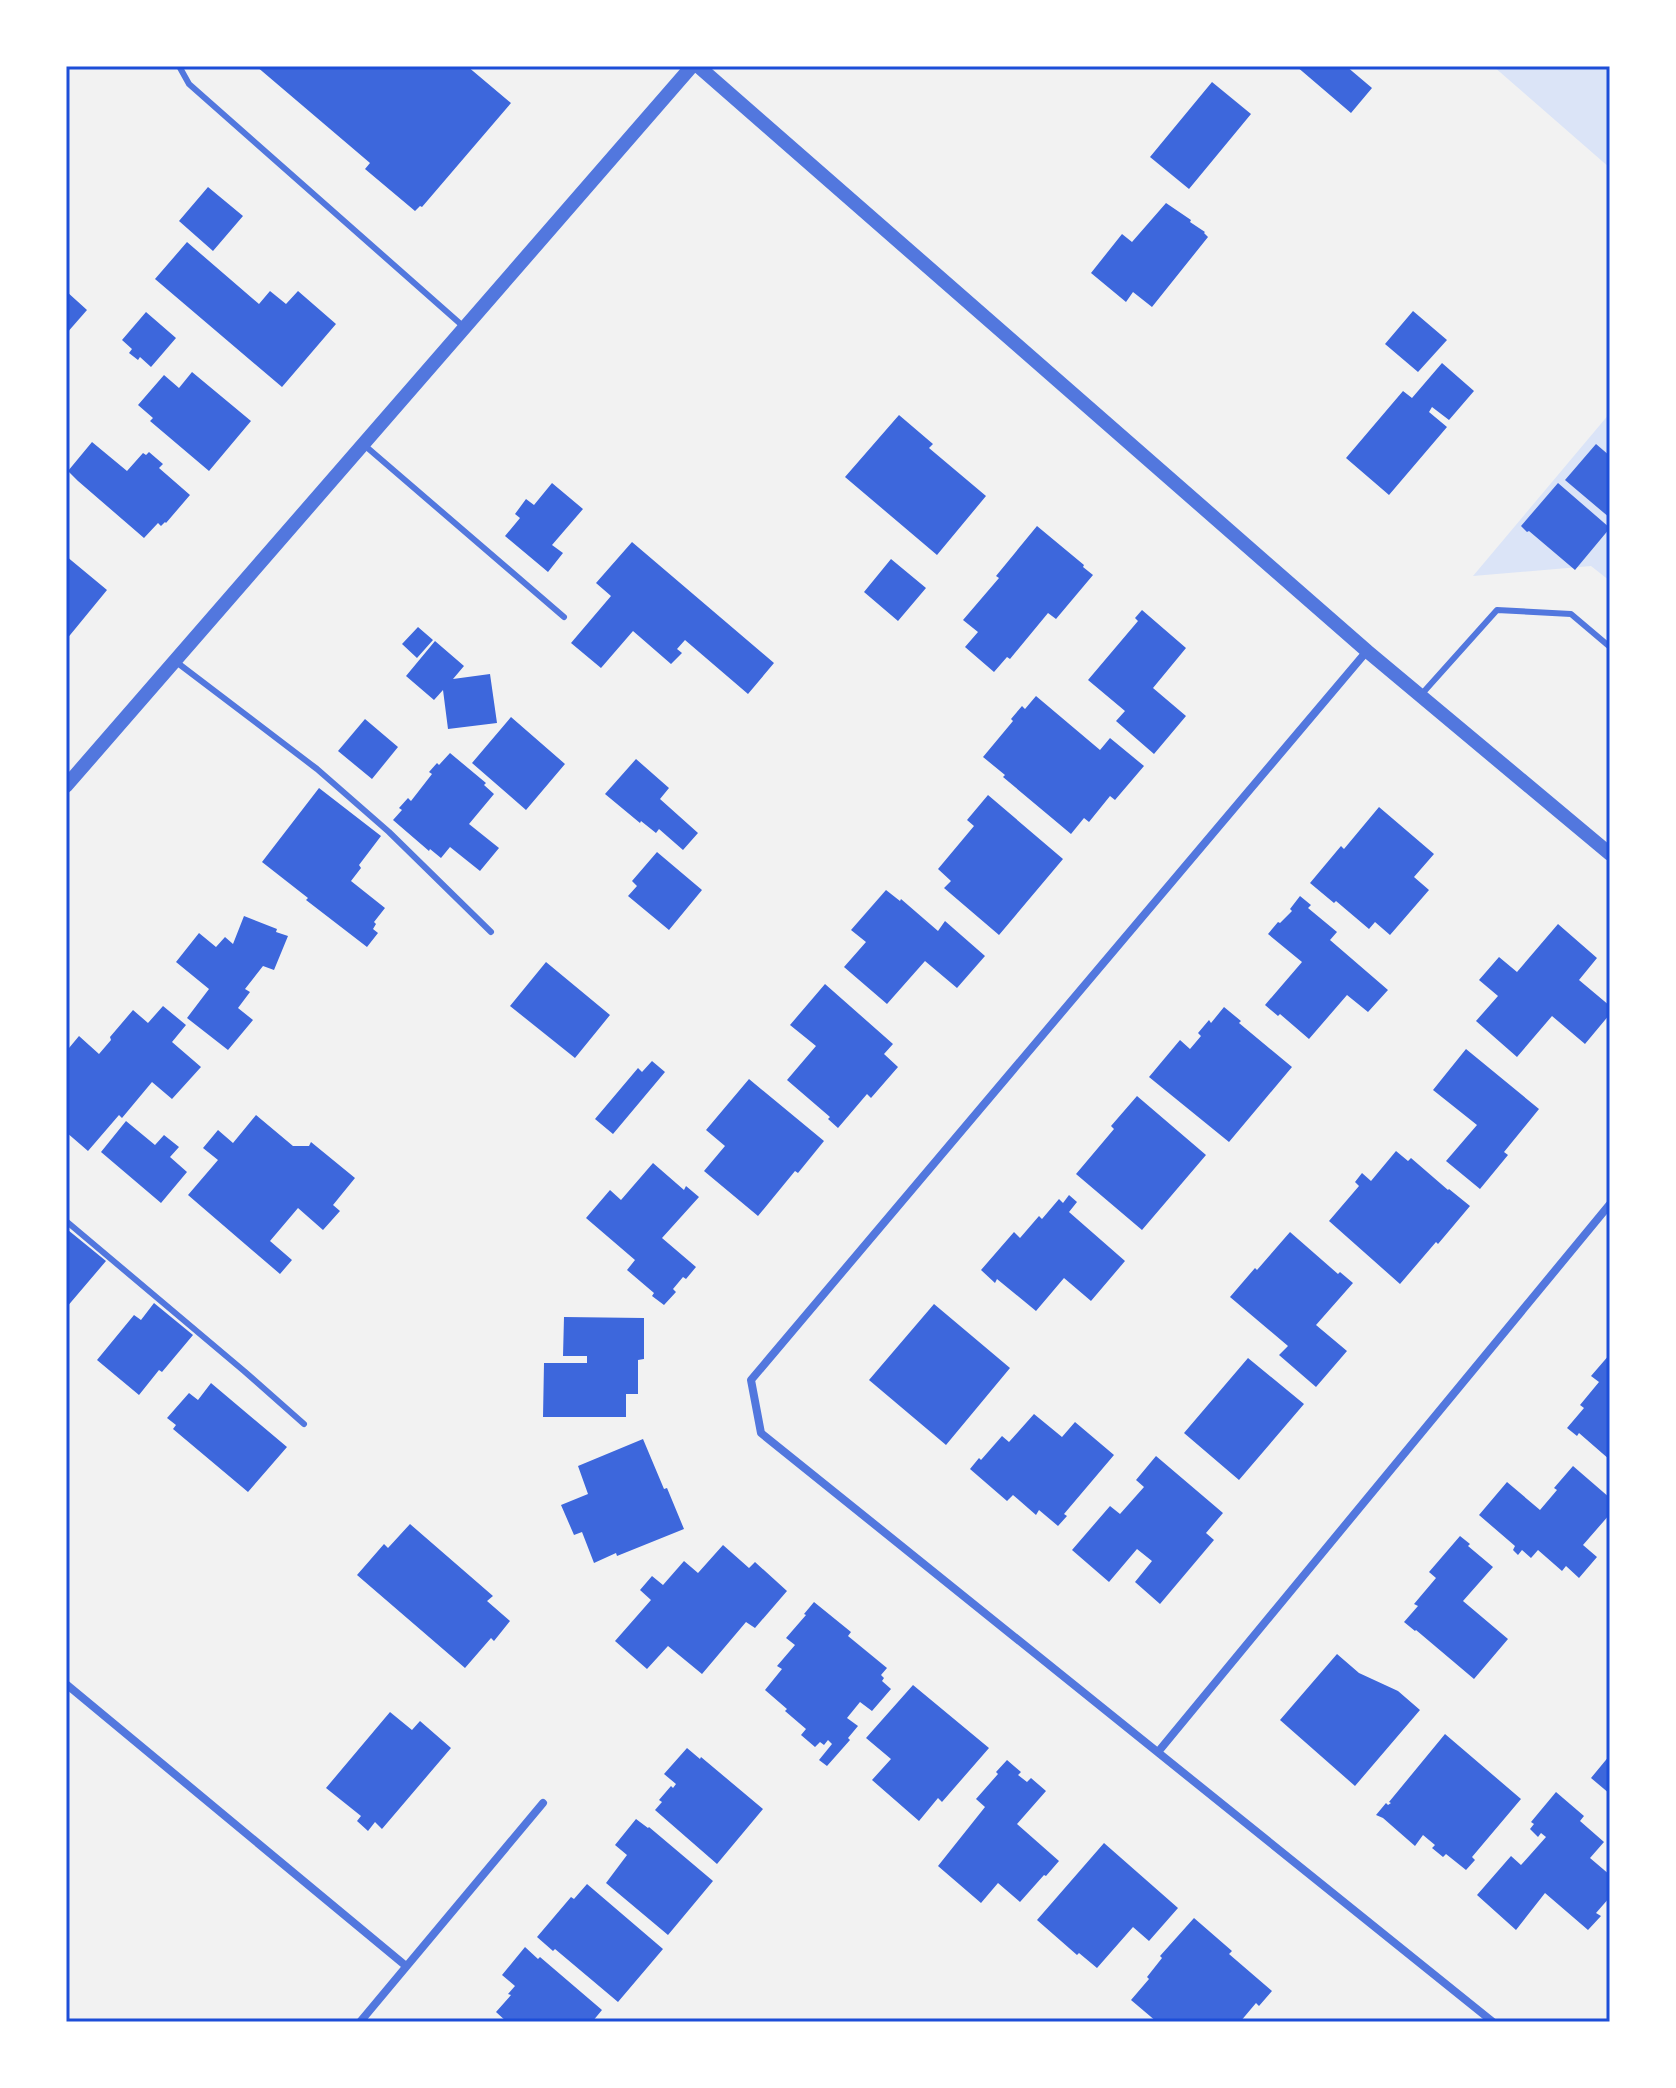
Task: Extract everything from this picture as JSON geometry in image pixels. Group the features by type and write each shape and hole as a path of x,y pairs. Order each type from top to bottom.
{"street":[{"path":"66,786 692,66"},
{"path":"698,66 1367,651 1610,854"},
{"path":"1367,651 751,1380 761,1433 1493,2022"},
{"path":"1158,1752 1610,1204"},
{"path":"66,1684 406,1966"},
{"path":"360,2022 543,1803"}],"lane":[{"path":"179,66 189,84 464,327"},
{"path":"363,444 564,617"},
{"path":"1420,696 1497,610 1571,614 1610,647"},
{"path":"175,661 317,769 389,832 491,932"},
{"path":"66,1221 304,1424"}],"shaded area":[{"path":"1493,66 1610,66 1610,168"},
{"path":"1610,413 1610,581 1591,566 1473,576"}],"building":[{"path":"256,66 467,66 511,103 422,207 415,211 365,169 370,163"},
{"path":"1296,66 1346,66 1372,88 1351,113"},
{"path":"1212,82 1251,114 1189,189 1150,157"},
{"path":"208,187 243,216 213,251 179,221"},
{"path":"1166,203 1191,220 1208,237 1152,307 1133,292 1126,302 1091,273 1122,234 1132,242"},
{"path":"187,242 259,304 270,291 286,304 298,291 336,324 282,387 155,279"},
{"path":"66,291 87,310 66,334"},
{"path":"1413,311 1447,340 1418,372 1385,344"},
{"path":"146,312 176,338 151,367 140,357 138,360 129,353 132,349 122,340"},
{"path":"1442,363 1474,391 1449,420 1432,407 1429,412 1447,427 1389,495 1346,458 1403,391 1412,398"},
{"path":"192,372 251,421 209,471 150,421 153,418 138,405 164,375 179,388"},
{"path":"899,415 933,444 929,448 986,496 937,555 845,477"},
{"path":"92,442 127,471 143,453 146,455 149,452 163,464 159,468 190,495 166,523 161,526 158,523 144,538 68,471"},
{"path":"1596,444 1610,456 1610,518 1565,480"},
{"path":"552,483 583,509 552,545 563,553 548,572 505,536 520,518 515,514 526,499 534,505"},
{"path":"1558,483 1610,528 1575,570 1521,526"},
{"path":"1037,526 1093,575 1056,619 1048,613 1010,659 1007,657 994,672 965,647 978,632 963,620"},
{"path":"632,542 774,663 748,694 685,640 677,649 682,653 671,664 633,631 601,668 571,643 611,596 596,583"},
{"path":"66,556 107,590 66,640"},
{"path":"891,559 926,588 898,621 864,592"},
{"path":"1142,610 1186,648 1153,688 1186,716 1154,754 1116,721 1125,711 1088,680 1138,621 1135,618"},
{"path":"418,627 433,640 417,658 402,644"},
{"path":"435,641 464,666 453,679 490,674 497,723 448,729 443,690 434,700 406,676"},
{"path":"1036,696 1100,750 1110,738 1144,766 1115,800 1110,796 1089,822 1084,818 1071,834 983,757 1022,706 1025,709"},
{"path":"511,717 565,764 526,810 472,763"},
{"path":"365,719 398,747 372,779 338,751"},
{"path":"450,753 486,783 484,785 494,794 469,824 499,848 480,871 450,847 441,858 429,851 393,820 402,810 399,808 408,798 411,801 432,774 429,772"},
{"path":"636,759 669,788 660,799 698,833 683,850 659,829 656,833 640,823 605,794"},
{"path":"319,788 381,836 351,881 385,908 374,922 373,929 378,933 367,947 262,862"},
{"path":"988,795 1063,859 999,935 944,888 951,881 938,869 974,826 967,820"},
{"path":"1379,807 1434,854 1414,877 1429,890 1390,935 1375,922 1369,929 1310,883"},
{"path":"657,852 702,890 669,930 628,896 637,886 632,881"},
{"path":"886,890 938,931 945,921 985,956 957,988 925,961 887,1004 844,967 866,942 851,930"},
{"path":"1300,896 1311,905 1308,908 1337,932 1330,940 1388,990 1368,1012 1347,995 1309,1039 1265,1005 1302,962 1268,934 1292,911 1290,909"},
{"path":"244,916 288,936 274,970 263,966 245,989 250,992 238,1008 253,1020 228,1050 187,1018 209,989 176,962 199,933 216,947 225,937 233,944"},
{"path":"1558,924 1597,958 1579,980 1610,1006 1610,1014 1585,1044 1552,1016 1517,1057 1476,1021 1498,996 1479,980 1499,957 1517,972"},
{"path":"546,962 610,1015 575,1058 510,1006"},
{"path":"825,984 893,1044 884,1054 898,1067 871,1098 867,1094 838,1128 828,1119 830,1117 787,1080 816,1046 790,1025"},
{"path":"163,1006 186,1025 172,1042 201,1067 172,1099 152,1082 122,1118 119,1115 88,1151 66,1132 66,1045 69,1048 79,1036 99,1054 133,1010 148,1023"},
{"path":"1224,1007 1292,1067 1229,1142 1149,1077 1180,1040 1190,1049 1201,1036 1198,1033"},
{"path":"1466,1049 1539,1109 1504,1152 1508,1155 1480,1189 1446,1161 1477,1125 1433,1090"},
{"path":"652,1061 665,1072 613,1134 595,1119 638,1068 642,1072"},
{"path":"749,1079 824,1141 758,1216 704,1171 725,1146 706,1130"},
{"path":"1137,1096 1206,1155 1142,1230 1076,1174"},
{"path":"256,1115 293,1146 309,1146 311,1142 355,1178 333,1205 340,1211 323,1230 298,1208 270,1241 292,1260 280,1274 188,1195 218,1160 203,1148 218,1130 233,1143"},
{"path":"126,1121 155,1145 164,1135 179,1147 170,1157 187,1172 161,1203 101,1152"},
{"path":"1396,1151 1408,1161 1411,1158 1470,1206 1400,1284 1329,1221 1359,1186 1355,1182 1362,1173 1371,1181"},
{"path":"653,1163 684,1190 686,1186 699,1197 662,1238 696,1267 686,1279 683,1277 673,1289 676,1292 664,1305 627,1270 635,1260 586,1218 610,1190 621,1200"},
{"path":"1069,1195 1077,1202 1069,1212 1125,1261 1091,1301 1064,1278 1036,1311 981,1270 1014,1232 1020,1238 1039,1216 1042,1219 1059,1199 1063,1203"},
{"path":"68,1230 106,1261 66,1308 66,1233"},
{"path":"1290,1232 1338,1274 1340,1272 1353,1283 1316,1325 1347,1351 1316,1387 1279,1355 1288,1346 1230,1297"},
{"path":"154,1303 193,1335 139,1395 97,1360 134,1315 141,1320"},
{"path":"934,1304 1010,1368 946,1445 869,1380"},
{"path":"564,1317 644,1318 644,1359 638,1360 638,1394 626,1394 626,1417 543,1417 544,1363 587,1363 587,1356 563,1356"},
{"path":"1610,1354 1610,1460 1579,1433 1577,1436 1567,1428 1584,1408 1580,1405 1599,1382 1591,1376"},
{"path":"1248,1358 1304,1404 1239,1480 1184,1433"},
{"path":"211,1383 287,1447 248,1492 173,1429 176,1425 167,1418 189,1393 198,1400"},
{"path":"1034,1414 1062,1437 1075,1422 1114,1455 1064,1514 1067,1516 1058,1526 1039,1510 1036,1515 1013,1495 1007,1501 970,1469 1002,1436 1009,1442"},
{"path":"643,1439 684,1529 594,1563 582,1532 574,1535 561,1505 588,1494 578,1466"},
{"path":"1156,1456 1223,1513 1206,1533 1214,1540 1160,1604 1135,1582 1152,1561 1137,1549 1109,1582 1072,1550 1110,1506 1120,1514 1144,1487 1136,1480"},
{"path":"1573,1466 1610,1498 1610,1514 1583,1545 1597,1557 1579,1578 1566,1566 1562,1571 1538,1550 1531,1558 1522,1550 1518,1555 1513,1550 1515,1546 1479,1515 1507,1482 1540,1510"},
{"path":"410,1524 493,1596 487,1601 510,1621 465,1668 357,1575 384,1544 388,1548"},
{"path":"1460,1536 1493,1567 1463,1601 1508,1639 1474,1679 1404,1622 1418,1606 1414,1604 1436,1578 1429,1572"},
{"path":"723,1545 749,1568 755,1562 787,1591 755,1628 746,1622 702,1674 668,1646 647,1669 615,1641 651,1600 640,1590 652,1576 663,1585 684,1561 698,1573"},
{"path":"814,1602 851,1632 848,1636 887,1668 881,1675 884,1678 882,1681 891,1689 872,1711 860,1702 847,1718 858,1726 827,1766 819,1760 832,1744 828,1740 824,1745 820,1742 815,1747 801,1735 806,1729 765,1690 782,1669 777,1666 795,1645 786,1638"},
{"path":"1337,1654 1359,1673 1398,1691 1420,1710 1355,1786 1280,1720"},
{"path":"913,1685 989,1748 942,1802 938,1798 919,1821 872,1780 891,1759 866,1738"},
{"path":"390,1712 412,1730 420,1721 451,1748 382,1829 375,1822 368,1831 357,1821 361,1816 326,1788"},
{"path":"1445,1734 1521,1799 1472,1857 1475,1860 1466,1870 1446,1854 1443,1857 1423,1835 1415,1846 1376,1815 1386,1803 1391,1803"},
{"path":"687,1748 763,1809 717,1864 655,1810 662,1802 659,1800 676,1784 664,1774"},
{"path":"1610,1755 1610,1794 1591,1778"},
{"path":"1007,1760 1021,1772 1018,1775 1027,1782 1031,1778 1046,1791 1017,1824 1059,1861 1020,1902 998,1883 981,1903 938,1866 985,1807 976,1799"},
{"path":"1556,1792 1584,1816 1580,1821 1604,1842 1590,1858 1610,1875 1610,1897 1596,1913 1601,1916 1588,1930 1545,1893 1516,1930 1477,1895 1511,1856 1521,1865 1546,1837 1541,1833 1538,1837 1530,1829 1534,1824 1531,1822"},
{"path":"636,1819 713,1881 668,1935 606,1883 627,1855 615,1845"},
{"path":"1104,1843 1178,1908 1149,1941 1133,1927 1097,1968 1037,1920"},
{"path":"587,1884 663,1949 618,2002 537,1937 571,1897 574,1899"},
{"path":"1194,1918 1272,1991 1259,2006 1256,2003 1240,2022 1157,2022 1131,2000 1149,1979 1147,1977 1162,1958 1160,1956"},
{"path":"525,1947 602,2010 592,2022 507,2022 496,2012 515,1986 502,1975"}]}
